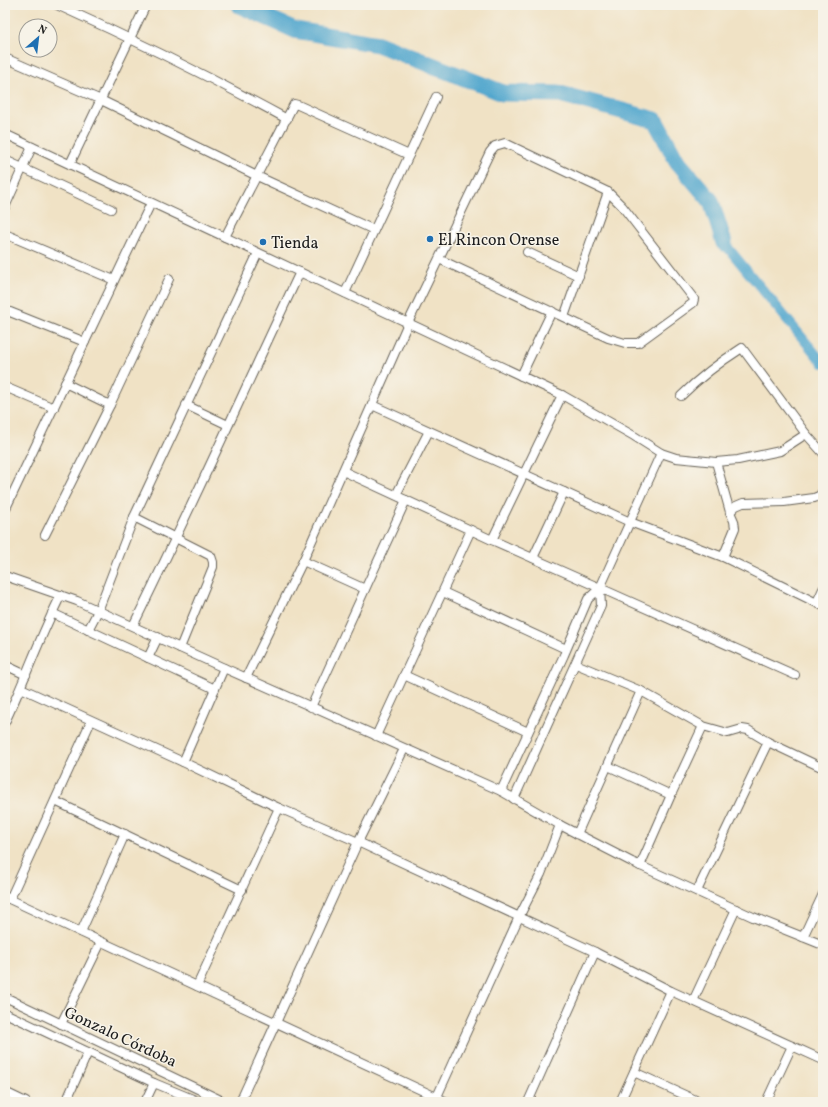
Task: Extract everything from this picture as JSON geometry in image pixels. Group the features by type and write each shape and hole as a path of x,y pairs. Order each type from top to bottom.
{"street":[{"path":"57,5 130,38 244,95 287,119"},
{"path":"70,164 146,5"},
{"path":"5,58 101,100 257,176 374,230"},
{"path":"345,294 436,97"},
{"path":"225,237 293,106 296,104 410,155"},
{"path":"5,134 562,395 661,453 676,458 716,462 738,460 780,451 806,434"},
{"path":"246,678 304,561 408,323 490,152 495,146 505,143 608,192 622,206 694,298 694,301 638,343 625,343 617,341 439,259"},
{"path":"5,207 32,147"},
{"path":"5,160 111,209"},
{"path":"564,317 608,192"},
{"path":"5,510 151,203"},
{"path":"5,234 114,280"},
{"path":"527,252 579,276"},
{"path":"88,630 98,611 134,517 258,253"},
{"path":"133,626 176,538 300,272"},
{"path":"45,535 110,405 169,279"},
{"path":"5,310 85,342"},
{"path":"521,376 552,311"},
{"path":"681,396 720,363 742,348 806,434 823,453"},
{"path":"65,383 110,405"},
{"path":"5,387 54,408"},
{"path":"492,540 562,395"},
{"path":"372,405 630,522 723,557 820,604 823,589"},
{"path":"186,406 228,425"},
{"path":"396,495 430,431"},
{"path":"501,792 588,599 600,588 661,453"},
{"path":"716,462 735,528 723,557"},
{"path":"343,471 492,540 795,675"},
{"path":"5,488 14,492"},
{"path":"730,512 736,506 743,503 784,502 814,498 819,496 823,491"},
{"path":"533,558 564,492"},
{"path":"311,707 406,500"},
{"path":"134,517 211,556 214,562 180,648"},
{"path":"376,736 471,530"},
{"path":"304,561 365,589"},
{"path":"5,576 61,595 158,637 501,792 560,826 640,866 736,909 823,945"},
{"path":"514,799 601,606 600,588"},
{"path":"443,592 566,649"},
{"path":"5,722 61,595"},
{"path":"52,613 214,689"},
{"path":"148,658 158,637"},
{"path":"576,664 641,691 703,726 728,733 742,729 748,730 768,742 823,768"},
{"path":"5,665 26,675"},
{"path":"183,762 224,668"},
{"path":"404,675 528,732"},
{"path":"21,688 183,762 279,808 358,842 595,952 671,991 823,1060"},
{"path":"577,834 641,691"},
{"path":"91,721 55,801 8,898 277,1023 435,1100 447,1102"},
{"path":"640,866 703,726"},
{"path":"697,891 768,742"},
{"path":"240,1102 358,842 404,749"},
{"path":"608,766 671,795"},
{"path":"55,801 242,890"},
{"path":"197,986 279,808"},
{"path":"435,1100 519,917 541,874 560,826"},
{"path":"81,932 125,834"},
{"path":"803,937 823,894"},
{"path":"693,1001 736,909"},
{"path":"61,1024 101,942"},
{"path":"528,1102 595,952"},
{"path":"620,1102 671,991"},
{"name":"Gonzalo Córdoba","path":"5,997 161,1070 225,1102"},
{"name":"Gonzalo Córdoba","path":"5,1012 88,1052 200,1102"},
{"path":"766,1102 792,1046"},
{"path":"66,1102 88,1052"},
{"path":"634,1072 700,1102"},
{"path":"145,1102 154,1082"},
{"path":"5,1092 26,1102"}],"waterway":[{"path":"239,5 295,30 378,44 503,93 560,94 655,120 677,161 711,201 724,243"},
{"path":"724,243 823,363"}],"place":[{"name":"El Rincon Orense","path":"430,239"},
{"name":"Tienda","path":"263,242"}]}
